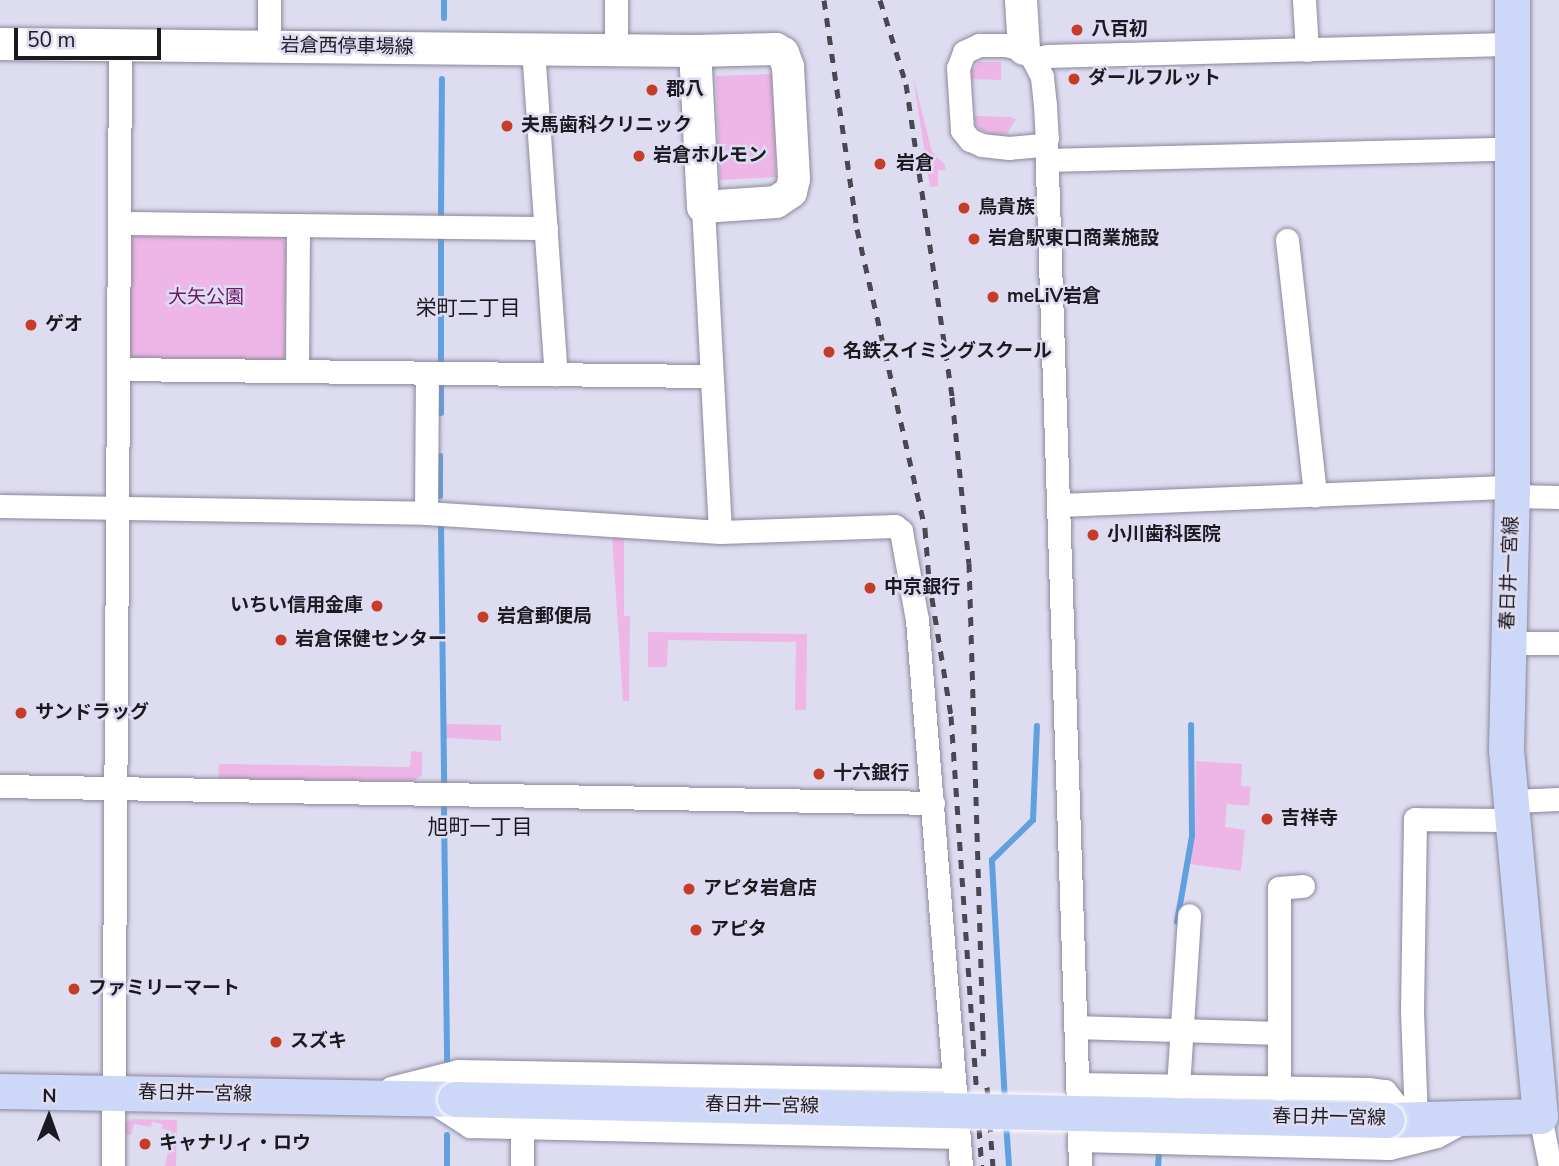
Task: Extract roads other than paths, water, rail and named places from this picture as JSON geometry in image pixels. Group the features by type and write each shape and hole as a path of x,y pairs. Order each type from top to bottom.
{"main road":[{"path":"1021,0 1029,54"},
{"name":"春日井一宮線","path":"0,1091 1404,1120 1549,1116 1506,751 1512,492 1512,0"},
{"name":"岩倉西停車場線","path":"0,44 616,51 776,49 787,59 793,179 791,192 776,202 703,207"},
{"path":"695,51 703,207"}],"street":[{"path":"269,0 269,47"},
{"path":"616,0 616,51"},
{"path":"1304,0 1307,50"},
{"path":"1512,149 1046,151 982,145 970,140 959,121 958,68 964,52 979,46 1005,45 1029,54 1062,55 1514,44"},
{"path":"113,1166 120,45"},
{"path":"533,49 556,374"},
{"path":"1029,54 1042,77 1046,151 1080,1166"},
{"path":"703,207 720,532"},
{"path":"119,223 545,228"},
{"path":"297,371 298,225"},
{"path":"1287,240 1315,495"},
{"path":"118,369 711,376"},
{"path":"426,513 427,373"},
{"path":"1059,505 1315,495 1512,492 1559,497"},
{"path":"0,506 426,513 720,532 895,526 901,531 917,620 961,1166"},
{"path":"1507,643 1559,643"},
{"path":"0,786 933,803"},
{"path":"1404,1120 1412,1010 1415,819 1513,811 1559,799"},
{"path":"1279,1089 1279,888 1303,886"},
{"path":"1178,1087 1189,915"},
{"path":"1076,1027 1279,1033"},
{"path":"354,1097 458,1071 954,1080"},
{"path":"1078,1084 1385,1091 1404,1120"},
{"path":"441,1099 470,1126 959,1137"},
{"path":"1549,1116 1550,1166"},
{"path":"1080,1140 1319,1156 1389,1148 1437,1136 1467,1119"},
{"path":"522,1128 523,1166"}],"waterway":[{"path":"444,0 444,18"},
{"path":"441,217 442,79"},
{"path":"441,238 441,364"},
{"path":"441,384 441,413"},
{"path":"440,456 440,496"},
{"path":"441,525 444,783"},
{"path":"1177,922 1192,836 1191,725"},
{"path":"1005,1102 992,860 1033,820 1037,726"},
{"path":"444,808 447,1062"},
{"path":"1006,1123 1009,1166"},
{"path":"447,1135 447,1166"},
{"path":"1158,1166 1159,1154"}],"railway":[{"path":"824,0 857,229 925,529 929,580 951,716 982,1166"},
{"path":"880,0 906,84 952,397 969,563 984,1056"},
{"path":"987,1087 993,1166"}],"place":[{"name":"八百初","path":"1077,30"},
{"name":"ダールフルット","path":"1074,79"},
{"name":"郡八","path":"652,90"},
{"name":"夫馬歯科クリニック","path":"507,126"},
{"name":"岩倉ホルモン","path":"639,156"},
{"name":"岩倉","path":"880,164"},
{"name":"鳥貴族","path":"964,208"},
{"name":"岩倉駅東口商業施設","path":"974,239"},
{"name":"meLiV岩倉","path":"993,297"},
{"name":"ゲオ","path":"31,325"},
{"name":"名鉄スイミングスクール","path":"829,352"},
{"name":"小川歯科医院","path":"1093,535"},
{"name":"中京銀行","path":"870,588"},
{"name":"いちい信用金庫","path":"377,606"},
{"name":"岩倉郵便局","path":"483,617"},
{"name":"岩倉保健センター","path":"281,640"},
{"name":"サンドラッグ","path":"21,713"},
{"name":"十六銀行","path":"819,774"},
{"name":"吉祥寺","path":"1267,819"},
{"name":"アピタ岩倉店","path":"689,889"},
{"name":"アピタ","path":"696,930"},
{"name":"ファミリーマート","path":"74,989"},
{"name":"スズキ","path":"276,1042"},
{"name":"キャナリィ・ロウ","path":"145,1144"}],"district":[{"name":"栄町二丁目","path":"468,308"},
{"name":"旭町一丁目","path":"480,827"}],"park label":[{"name":"大矢公園","path":"206,298"}]}
